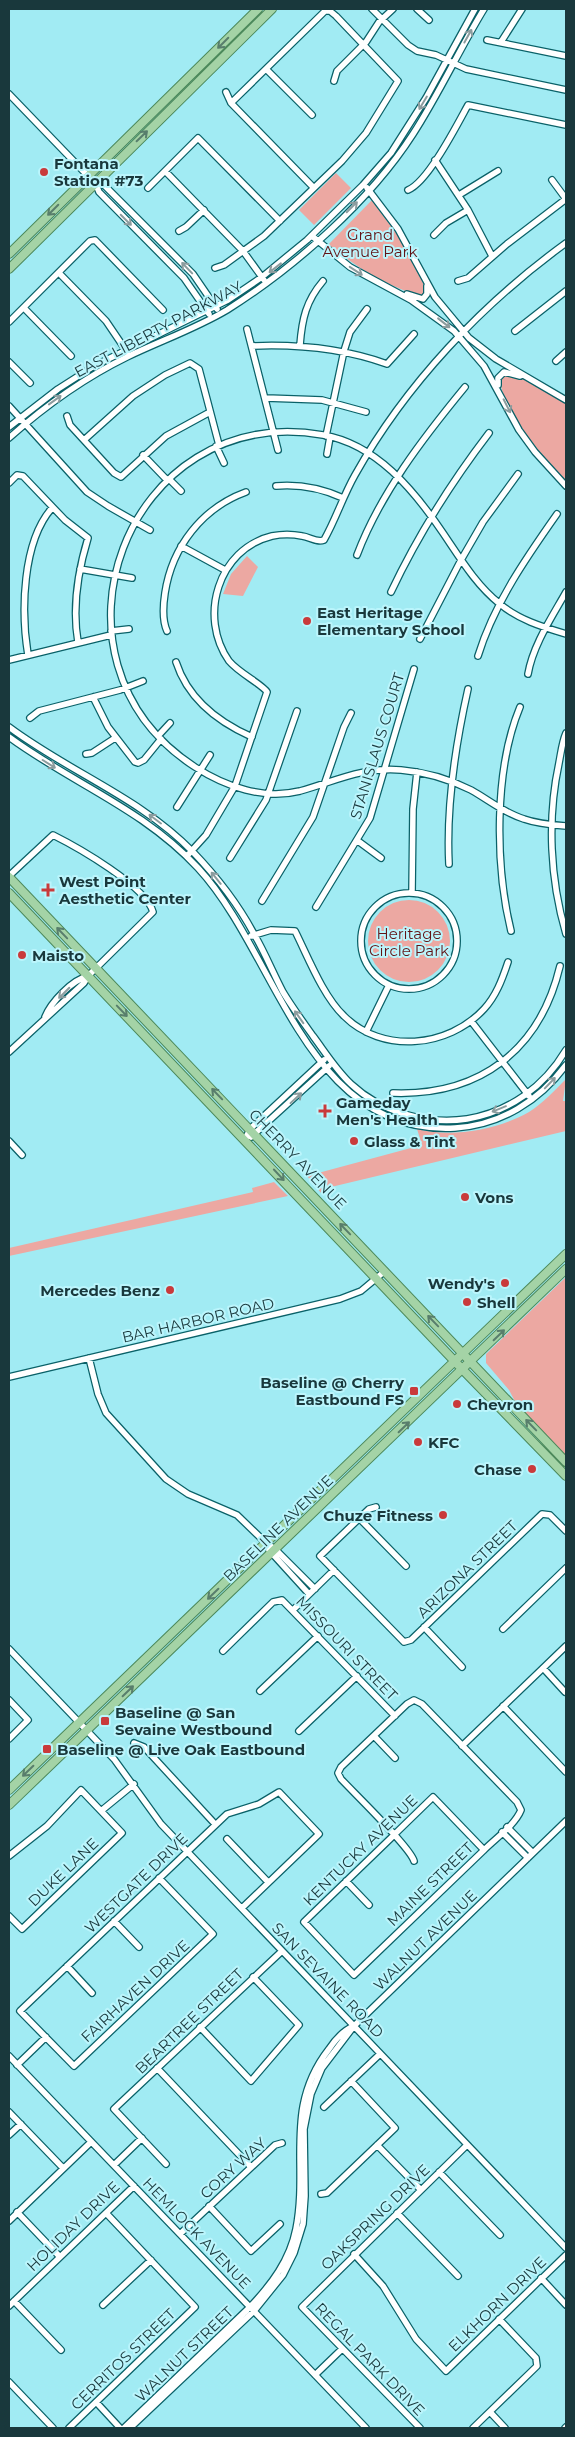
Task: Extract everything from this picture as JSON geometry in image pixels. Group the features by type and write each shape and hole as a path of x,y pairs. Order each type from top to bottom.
{"main road":[{"path":"9,254 258,9"},
{"path":"9,269 272,9"},
{"name":"CHERRY AVENUE","path":"9,876 566,1462"},
{"name":"CHERRY AVENUE","path":"9,893 377,1278 462,1370 566,1476"},
{"name":"BASELINE AVENUE","path":"9,1790 453,1360 566,1254"},
{"name":"BASELINE AVENUE","path":"9,1805 566,1269"}],"street":[{"path":"372,9 408,45 416,50 436,55 466,69 566,90"},
{"path":"334,81 337,71 363,45 382,19 393,9"},
{"path":"417,9 429,20"},
{"name":"EAST LIBERTY PARKWAY","path":"9,427 70,380 125,350 216,307 262,277 312,236 363,185 395,148 475,9"},
{"name":"EAST LIBERTY PARKWAY","path":"9,438 74,387 129,356 220,314 267,284 318,242 390,166 412,136 484,9"},
{"path":"501,42 522,9"},
{"path":"215,268 243,251 280,221 314,188 354,147 376,118 398,81 336,16 330,11 325,11 232,103"},
{"path":"487,40 566,56"},
{"path":"266,69 312,115"},
{"path":"226,92 232,103 314,188"},
{"path":"9,94 88,176 95,182 105,186 192,274 220,314"},
{"path":"408,190 416,185 435,160 468,106 566,125"},
{"path":"148,188 198,138 280,221"},
{"path":"435,160 468,210 492,256"},
{"path":"165,171 243,251 267,284"},
{"path":"459,195 498,172"},
{"path":"458,281 468,278 492,256 566,199 552,180"},
{"path":"95,182 99,192 191,286 211,318"},
{"path":"363,185 398,229 427,283 444,309 464,332 490,355 566,400"},
{"path":"179,231 204,210"},
{"path":"434,235 446,223 468,210"},
{"path":"312,236 356,271 427,310 459,337 484,366 527,441 566,486"},
{"path":"9,322 90,241 95,240 163,310"},
{"path":"187,856 206,834 235,786 267,692 234,666 224,653 217,635 214,602 225,570 248,547 272,536 296,535 319,541 324,540 343,498 369,453 391,418 416,385 459,337 509,289 566,243"},
{"path":"58,273 106,321 129,356"},
{"path":"300,345 304,311 309,300 323,281"},
{"path":"400,294 423,299 427,294 427,283"},
{"path":"515,331 566,291"},
{"path":"24,308 71,356"},
{"path":"327,454 333,401 344,351 350,332 367,309"},
{"path":"247,329 278,450"},
{"path":"252,346 300,345 344,351 387,364 414,334"},
{"path":"556,360 566,352"},
{"path":"9,362 30,383"},
{"path":"84,440 115,410 149,385 190,363 199,369 224,463"},
{"path":"498,388 498,378 504,372 527,377"},
{"path":"357,555 364,537 419,445 465,387"},
{"path":"266,398 289,397 333,401 366,412"},
{"path":"9,406 87,492 150,530"},
{"path":"67,416 70,425 114,473 121,477 166,436 210,412"},
{"path":"566,634 546,628 514,614 500,604 479,583 461,560 431,515 398,478 369,453 328,436 291,432 274,432 246,437 218,446 190,462 168,479 134,521 123,545 114,575 110,604 111,633 117,662 127,688 142,716 159,737 201,771 235,786 268,794 298,792 351,773 385,769 417,772 451,781 473,791 501,810 523,819 566,826"},
{"path":"391,592 431,515 489,433"},
{"path":"143,455 181,491"},
{"path":"420,638 483,522 518,474"},
{"path":"9,483 19,475 23,476 52,508 70,525 88,538 80,569 76,612 78,642"},
{"path":"276,486 308,487 328,491 343,498"},
{"path":"167,632 163,615 166,588 172,563 181,546 195,526 209,513 224,502 246,492"},
{"path":"28,656 25,616 27,576 35,537 44,518 52,508"},
{"path":"478,656 500,604 526,559 557,514"},
{"path":"181,546 225,570"},
{"path":"80,569 132,578"},
{"path":"528,674 546,628 566,592"},
{"path":"9,660 129,628"},
{"path":"176,662 183,680 200,703 220,720 252,737"},
{"name":"STANISLAUS COURT","path":"316,907 358,841 373,812 414,669"},
{"path":"30,718 39,712 127,688 144,681"},
{"path":"449,864 451,781 468,689"},
{"path":"93,697 115,738 138,763 144,760 170,723"},
{"path":"511,931 501,869 501,810 506,761 520,707"},
{"path":"230,858 268,794 297,711"},
{"path":"262,901 307,828 344,727 351,713"},
{"path":"9,727 58,761 127,799 163,824 192,851 228,893 254,935 284,992 333,1063 351,1084 369,1097 394,1111 428,1120 463,1120 482,1116 502,1109 528,1094 564,1058 566,1050"},
{"path":"566,733 556,777 552,825 555,888 566,934"},
{"path":"9,737 55,768 136,815 187,856 217,890 248,938 279,999 327,1068 343,1087 369,1107 396,1120 424,1127 446,1128 476,1125 504,1116 532,1100 553,1082 566,1065"},
{"path":"86,754 92,753 115,738"},
{"path":"177,808 210,755"},
{"path":"412,893 413,809 417,772"},
{"path":"9,876 52,835 109,868 147,900 153,912 88,976 79,978 49,1008 45,1017 9,1052"},
{"path":"358,841 380,858"},
{"path":"412,893 431,898 447,911 456,930 456,952 448,969 430,984 408,989 389,985 376,977 367,964 362,949 362,932 369,915 382,901 397,895 412,893"},
{"path":"248,938 271,930 295,931 336,1008 355,1026 366,1032 387,1040 402,1042 423,1041 451,1033 471,1021 495,994 508,962"},
{"path":"393,1094 429,1093 453,1088 485,1074 503,1062 519,1047 539,1022 552,996 560,966"},
{"path":"366,1032 389,985"},
{"path":"471,1021 532,1100"},
{"path":"245,1140 328,1056"},
{"path":"253,1132 333,1063"},
{"path":"9,1141 22,1154"},
{"name":"BAR HARBOR ROAD","path":"9,1377 340,1299 361,1290 385,1271"},
{"path":"89,1358 98,1394 106,1413 160,1472 183,1492 237,1515 266,1543 307,1592"},
{"path":"293,1610 307,1592 315,1589 334,1570 320,1556 369,1509 376,1507"},
{"name":"ARIZONA STREET","path":"334,1570 400,1640 406,1642 541,1516 546,1513 566,1532"},
{"path":"360,1518 406,1566"},
{"path":"273,1551 315,1589"},
{"path":"503,1629 566,1568"},
{"name":"MISSOURI STREET","path":"223,1651 273,1602 280,1599 293,1610 395,1716"},
{"path":"424,1627 462,1667"},
{"path":"260,1691 318,1636"},
{"path":"414,1861 413,1857 394,1835 341,1779 338,1773 374,1736 414,1700 422,1704 462,1746 566,1646"},
{"name":"SAN SEVAINE ROAD","path":"9,1649 114,1759 134,1784 147,1807 187,1852 566,2248"},
{"path":"543,1668 565,1692"},
{"path":"299,1731 357,1676"},
{"path":"9,1700 28,1720 9,1739"},
{"path":"503,1706 566,1772"},
{"path":"374,1736 395,1758"},
{"path":"134,1744 144,1747 215,1824"},
{"name":"MAINE STREET","path":"304,1922 354,1975 518,1816 521,1810 517,1802 462,1746"},
{"path":"9,1856 42,1830 81,1790 101,1811 134,1784"},
{"name":"WESTGATE DRIVE","path":"46,2038 20,2011 215,1824 227,1814 259,1804 280,1792 319,1834 268,1882"},
{"name":"KENTUCKY AVENUE","path":"304,1922 434,1797 484,1850"},
{"name":"DUKE LANE","path":"9,1916 22,1930 122,1833 101,1811"},
{"name":"WALNUT AVENUE","path":"252,2309 283,2275 294,2253 305,2211 304,2129 308,2104 322,2068 354,2026 566,1821"},
{"path":"505,1830 533,1853"},
{"path":"505,1830 528,1858"},
{"path":"227,1839 268,1882 242,1908"},
{"name":"FAIRHAVEN DRIVE","path":"46,2038 74,2066 213,1934 159,1878"},
{"path":"346,1881 369,1905"},
{"path":"114,1921 139,1947"},
{"name":"BEARTREE STREET","path":"142,2138 114,2110 282,1951"},
{"path":"67,1966 92,1993"},
{"path":"200,2027 251,2081 300,2026 253,1977"},
{"path":"17,2065 46,2038"},
{"path":"324,2107 380,2054"},
{"name":"HEMLOCK AVENUE","path":"9,2056 366,2428"},
{"path":"157,2068 251,2167"},
{"path":"321,2194 327,2193 395,2128 351,2082"},
{"path":"9,2112 63,2168"},
{"path":"9,2135 21,2124"},
{"path":"114,2165 142,2138 166,2164"},
{"path":"9,2220 91,2142"},
{"name":"CORY WAY","path":"180,2234 276,2144 282,2143"},
{"path":"378,2145 420,2190"},
{"name":"OAKSPRING DRIVE","path":"302,2307 354,2254 467,2146"},
{"path":"440,2172 500,2235"},
{"name":"HOLIDAY DRIVE","path":"11,2303 134,2186"},
{"path":"209,2206 251,2251 280,2224"},
{"path":"17,2212 60,2257"},
{"path":"104,2305 150,2260 106,2213"},
{"path":"397,2213 458,2276"},
{"name":"ELKHORN DRIVE","path":"354,2254 383,2286 416,2339 446,2371 566,2255"},
{"name":"CERRITOS STREET","path":"69,2428 195,2307 150,2260"},
{"path":"541,2278 566,2305"},
{"path":"11,2303 61,2350"},
{"name":"REGAL PARK DRIVE","path":"302,2307 420,2428"},
{"name":"WALNUT STREET","path":"124,2428 252,2309"},
{"name":"WALNUT STREET","path":"130,2428 252,2309"},
{"path":"473,2428 535,2368 537,2363 536,2358 499,2320"},
{"path":"315,2375 342,2349"},
{"path":"9,2382 53,2428"},
{"path":"96,2402 120,2428"},
{"path":"490,2412 505,2428"}],"green space":[{"name":"Grand Avenue Park","path":"336,173 351,188 314,225 299,210"},
{"name":"Grand Avenue Park","path":"372,200 401,240 425,287 425,292 421,296 409,293 383,281 328,245"},
{"path":"511,374 536,384 566,403 566,481 547,461 517,421 509,407 500,381 505,375"},
{"path":"247,556 258,567 243,596 223,594 231,574"},
{"name":"Heritage Circle Park","path":"409,900 425,903 438,912 447,925 450,941 447,957 438,970 425,979 409,982 393,979 380,970 371,957 368,941 371,925 380,912 393,903"},
{"path":"566,1079 563,1101 566,1101 566,1131 331,1187 321,1193 307,1176 422,1145 417,1129 445,1133 474,1131 503,1124 534,1109"},
{"path":"274,1182 288,1196 9,1256 9,1248 253,1192 252,1188"},
{"path":"566,1277 566,1457 518,1407 509,1390 486,1363 486,1354"}],"place":[{"name":"Fontana Station #73","path":"44,172"},
{"name":"East Heritage Elementary School","path":"307,621"},
{"name":"West Point Aesthetic Center","path":"48,890"},
{"name":"Maisto","path":"22,955"},
{"name":"Gameday Men's Health","path":"325,1111"},
{"name":"Glass & Tint","path":"354,1141"},
{"name":"Vons","path":"465,1197"},
{"name":"Wendy's","path":"505,1283"},
{"name":"Mercedes Benz","path":"170,1290"},
{"name":"Shell","path":"467,1302"},
{"name":"Baseline @ Cherry Eastbound FS","path":"414,1391"},
{"name":"Chevron","path":"457,1404"},
{"name":"KFC","path":"418,1442"},
{"name":"Chase","path":"532,1469"},
{"name":"Chuze Fitness","path":"443,1515"},
{"name":"Baseline @ San Sevaine Westbound","path":"105,1721"},
{"name":"Baseline @ Live Oak Eastbound","path":"47,1749"}]}
